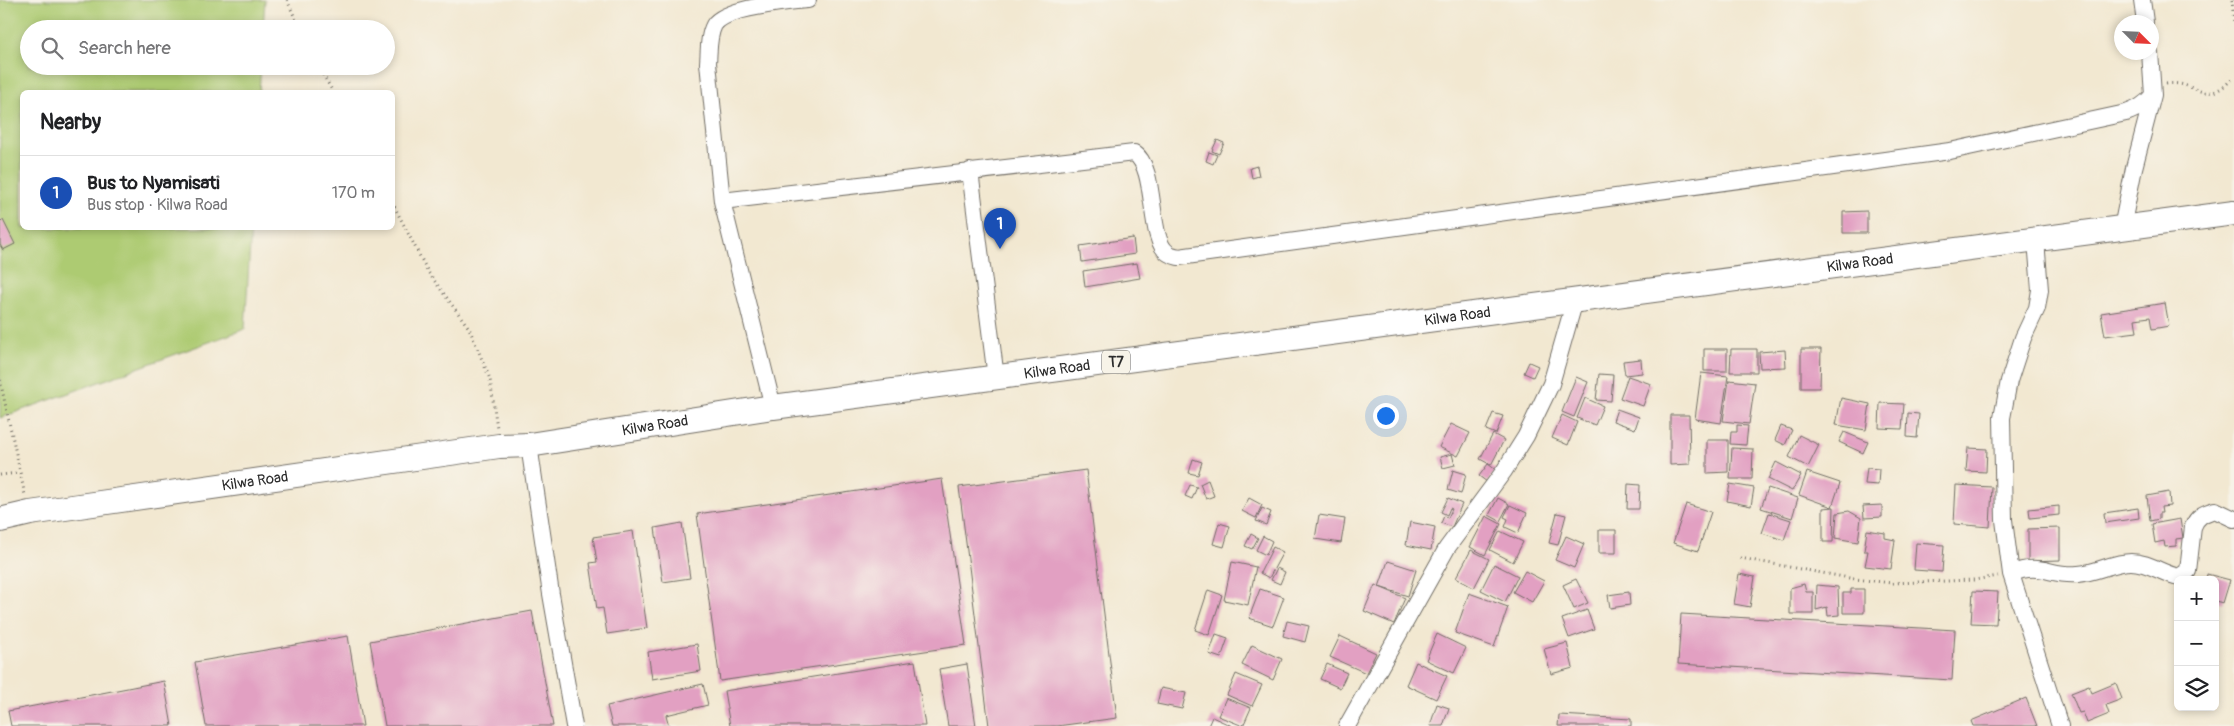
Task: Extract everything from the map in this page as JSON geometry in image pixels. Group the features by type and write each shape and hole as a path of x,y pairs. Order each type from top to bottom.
{"highway":[{"name":"Kilwa Road","path":"0,520 30,513 499,446 528,445 773,407 2234,213"}],"street":[{"path":"773,407 722,201 708,63 713,26 722,16 736,11 808,0"},
{"path":"2142,0 2144,15"},
{"path":"2122,228 2153,90 2151,60"},
{"path":"722,201 1134,153 1140,157 1146,168 1162,247 1168,253 1178,257 1950,151 2126,113 2143,106 2153,90"},
{"path":"970,171 996,378"},
{"path":"2036,240 2040,290 2037,308 2023,338 2009,381 2002,418 2004,520 2011,574 2060,726"},
{"path":"1347,726 1447,548 1504,471 1526,436 1551,384 1575,300"},
{"path":"528,445 574,726"},
{"path":"2011,574 2022,569 2033,568 2080,574 2131,562 2151,566 2172,576 2179,577 2188,571 2193,527 2196,520 2201,515 2215,510 2234,519"}],"path":[{"path":"287,0 296,20"},
{"path":"2232,0 2234,24"},
{"path":"323,75 332,90"},
{"path":"2153,90 2176,82 2207,92 2224,88 2234,77"},
{"path":"395,208 428,272 469,328 483,358 490,380 499,446"},
{"path":"0,380 19,473 30,513"},
{"path":"0,475 19,473"},
{"path":"1740,558 1854,579 1892,583 1974,580 2011,574"}],"green space":[{"path":"0,0 265,0 264,20 20,20 20,75 260,75 259,90 20,90 20,230 251,230 245,329 0,418"}],"building":[{"path":"1217,140 1224,143 1219,154 1212,151"},
{"path":"1209,152 1217,155 1213,164 1206,161"},
{"path":"1257,166 1259,176 1252,178 1250,168"},
{"path":"1867,211 1867,233 1843,233 1843,212"},
{"path":"3,220 15,244 3,250 0,245 0,221"},
{"path":"1133,238 1135,254 1082,262 1080,246"},
{"path":"1137,263 1140,278 1085,287 1083,271"},
{"path":"2165,303 2169,326 2152,329 2150,317 2135,319 2137,332 2105,336 2101,313"},
{"path":"1704,349 1727,349 1727,371 1704,371"},
{"path":"1731,349 1757,349 1757,372 1730,372"},
{"path":"1801,349 1821,349 1820,388 1801,388"},
{"path":"1785,350 1786,367 1760,368 1759,352"},
{"path":"1641,359 1642,373 1625,375 1623,361"},
{"path":"1529,362 1538,366 1533,377 1524,373"},
{"path":"1701,373 1728,376 1721,423 1695,419"},
{"path":"1599,374 1613,375 1611,401 1596,400"},
{"path":"1628,376 1651,384 1643,406 1620,398"},
{"path":"1576,377 1588,382 1574,417 1562,412"},
{"path":"1729,380 1755,383 1749,424 1723,421"},
{"path":"1585,398 1603,406 1595,425 1577,418"},
{"path":"1841,398 1870,404 1866,430 1836,425"},
{"path":"1880,403 1904,404 1902,429 1879,428"},
{"path":"1617,409 1639,417 1635,429 1613,421"},
{"path":"1493,413 1503,416 1496,434 1486,430"},
{"path":"1908,413 1919,414 1917,438 1907,437"},
{"path":"1562,415 1577,422 1568,445 1552,438"},
{"path":"1670,415 1689,415 1690,464 1670,465"},
{"path":"1451,424 1470,433 1458,456 1439,447"},
{"path":"1737,425 1748,426 1746,445 1730,444 1731,432 1737,432"},
{"path":"1781,426 1792,430 1785,445 1775,440"},
{"path":"1844,432 1868,442 1863,453 1839,442"},
{"path":"1493,434 1504,440 1491,465 1480,459"},
{"path":"1799,435 1819,445 1808,467 1789,457"},
{"path":"1707,440 1728,440 1728,472 1707,473"},
{"path":"1732,448 1753,449 1752,479 1730,479"},
{"path":"1968,448 1987,449 1986,472 1966,471"},
{"path":"1452,454 1455,465 1443,468 1440,457"},
{"path":"1193,459 1202,462 1198,475 1189,473"},
{"path":"1776,462 1801,475 1792,491 1768,479"},
{"path":"1488,464 1496,470 1487,482 1479,476"},
{"path":"1867,468 1879,469 1878,485 1865,484"},
{"path":"1086,470 1117,718 1057,726 989,726 959,487"},
{"path":"1453,470 1466,474 1461,494 1448,490"},
{"path":"1807,472 1840,483 1832,507 1799,495"},
{"path":"942,479 966,645 720,681 697,514"},
{"path":"1208,480 1214,496 1206,499 1200,484"},
{"path":"1628,484 1640,485 1639,509 1627,509"},
{"path":"1730,484 1754,488 1751,506 1727,501"},
{"path":"1190,485 1197,487 1192,499 1185,496"},
{"path":"1956,485 1992,487 1990,527 1954,524"},
{"path":"1768,488 1798,498 1792,518 1761,508"},
{"path":"2169,492 2170,506 2161,507 2162,513 2159,513 2159,519 2150,521 2147,496"},
{"path":"1249,498 1262,505 1256,518 1242,511"},
{"path":"1448,498 1462,504 1452,527 1441,523 1444,516 1448,518 1452,509 1450,508 1447,515 1441,512"},
{"path":"1498,498 1509,504 1500,521 1489,515"},
{"path":"1686,504 1711,512 1698,551 1673,543"},
{"path":"1510,505 1527,513 1518,533 1505,527 1508,519 1504,517"},
{"path":"1882,505 1882,517 1864,518 1863,506"},
{"path":"2059,506 2059,515 2030,518 2029,509"},
{"path":"1834,507 1833,542 1823,542 1823,508"},
{"path":"1262,508 1271,512 1266,525 1256,521"},
{"path":"2138,508 2139,518 2105,523 2104,513"},
{"path":"1849,511 1861,518 1858,542 1835,538 1837,513"},
{"path":"1557,513 1566,515 1558,545 1549,543"},
{"path":"1769,513 1791,520 1784,540 1762,533"},
{"path":"1319,515 1345,519 1341,543 1315,539"},
{"path":"1486,516 1501,524 1485,555 1470,547"},
{"path":"2180,519 2183,538 2176,539 2176,546 2165,547 2164,541 2155,543 2152,524"},
{"path":"1410,522 1435,527 1431,550 1406,545"},
{"path":"682,523 690,578 663,582 655,528"},
{"path":"1219,523 1230,526 1224,547 1213,544"},
{"path":"2060,528 2060,560 2028,561 2028,529"},
{"path":"1599,530 1616,530 1616,553 1599,553"},
{"path":"1867,530 1885,533 1885,538 1895,540 1891,569 1865,566 1868,551 1864,551"},
{"path":"633,531 647,628 607,634 603,608 597,609 590,563 597,562 593,537"},
{"path":"1500,531 1523,542 1513,562 1490,550"},
{"path":"1251,534 1258,538 1252,549 1245,546"},
{"path":"1263,536 1272,541 1266,555 1256,550"},
{"path":"1566,536 1584,544 1574,568 1555,560"},
{"path":"1916,543 1944,545 1942,572 1914,570"},
{"path":"1273,547 1283,552 1269,578 1260,573"},
{"path":"1471,550 1489,559 1474,588 1456,578"},
{"path":"1388,561 1416,570 1408,596 1379,587"},
{"path":"1232,562 1256,567 1248,605 1224,600"},
{"path":"1494,564 1518,576 1505,602 1481,590"},
{"path":"1277,568 1285,572 1280,584 1271,580"},
{"path":"1525,571 1544,581 1532,602 1513,592"},
{"path":"1739,574 1755,577 1750,607 1734,604"},
{"path":"2219,577 2230,580 2223,603 2219,602"},
{"path":"1576,579 1588,603 1574,609 1563,585"},
{"path":"1804,584 1806,592 1813,592 1813,614 1790,614 1790,588"},
{"path":"1375,585 1405,598 1394,624 1364,611"},
{"path":"1817,585 1838,587 1839,615 1828,616 1827,607 1816,610"},
{"path":"1260,589 1284,597 1273,626 1249,618"},
{"path":"1851,589 1864,589 1864,613 1843,613 1843,593 1851,593"},
{"path":"1208,590 1222,595 1209,635 1195,630"},
{"path":"1973,591 1998,592 1996,624 1971,623"},
{"path":"1629,592 1630,605 1610,608 1608,595"},
{"path":"1469,593 1508,607 1494,647 1455,633"},
{"path":"1587,610 1594,629 1569,638 1562,619"},
{"path":"532,611 553,726 385,726 370,641"},
{"path":"1681,614 1955,630 1952,680 1678,664"},
{"path":"1287,621 1309,626 1305,642 1283,636"},
{"path":"1216,634 1228,638 1221,658 1209,654"},
{"path":"1437,634 1466,648 1454,673 1426,660"},
{"path":"348,636 363,726 206,726 195,662"},
{"path":"1340,636 1376,653 1366,673 1330,657"},
{"path":"1567,643 1573,668 1551,674 1544,649"},
{"path":"697,644 701,671 652,679 648,652"},
{"path":"1252,645 1282,659 1273,680 1242,665"},
{"path":"915,661 925,726 730,726 724,691"},
{"path":"1416,662 1447,676 1436,699 1406,685"},
{"path":"967,664 976,726 948,726 939,669"},
{"path":"1327,664 1347,673 1340,688 1320,679"},
{"path":"1236,674 1262,685 1252,706 1227,695"},
{"path":"164,681 172,726 11,726 8,711"},
{"path":"2116,683 2122,699 2106,705 2109,714 2087,723 2083,712 2079,713 2071,693 2089,686 2092,693"},
{"path":"703,684 708,705 666,715 669,726 612,726 607,706"},
{"path":"1161,688 1186,693 1182,709 1157,704"},
{"path":"1226,698 1251,708 1243,726 1218,716"},
{"path":"2026,698 2037,726 1973,726 1971,721"},
{"path":"1437,704 1449,708 1443,726 1430,726"},
{"path":"1559,715 1631,719 1631,726 1558,726"},
{"path":"1212,717 1232,726 1208,726"}],"place":[{"name":"Bus to Nyamisati","path":"1000,249"}]}
